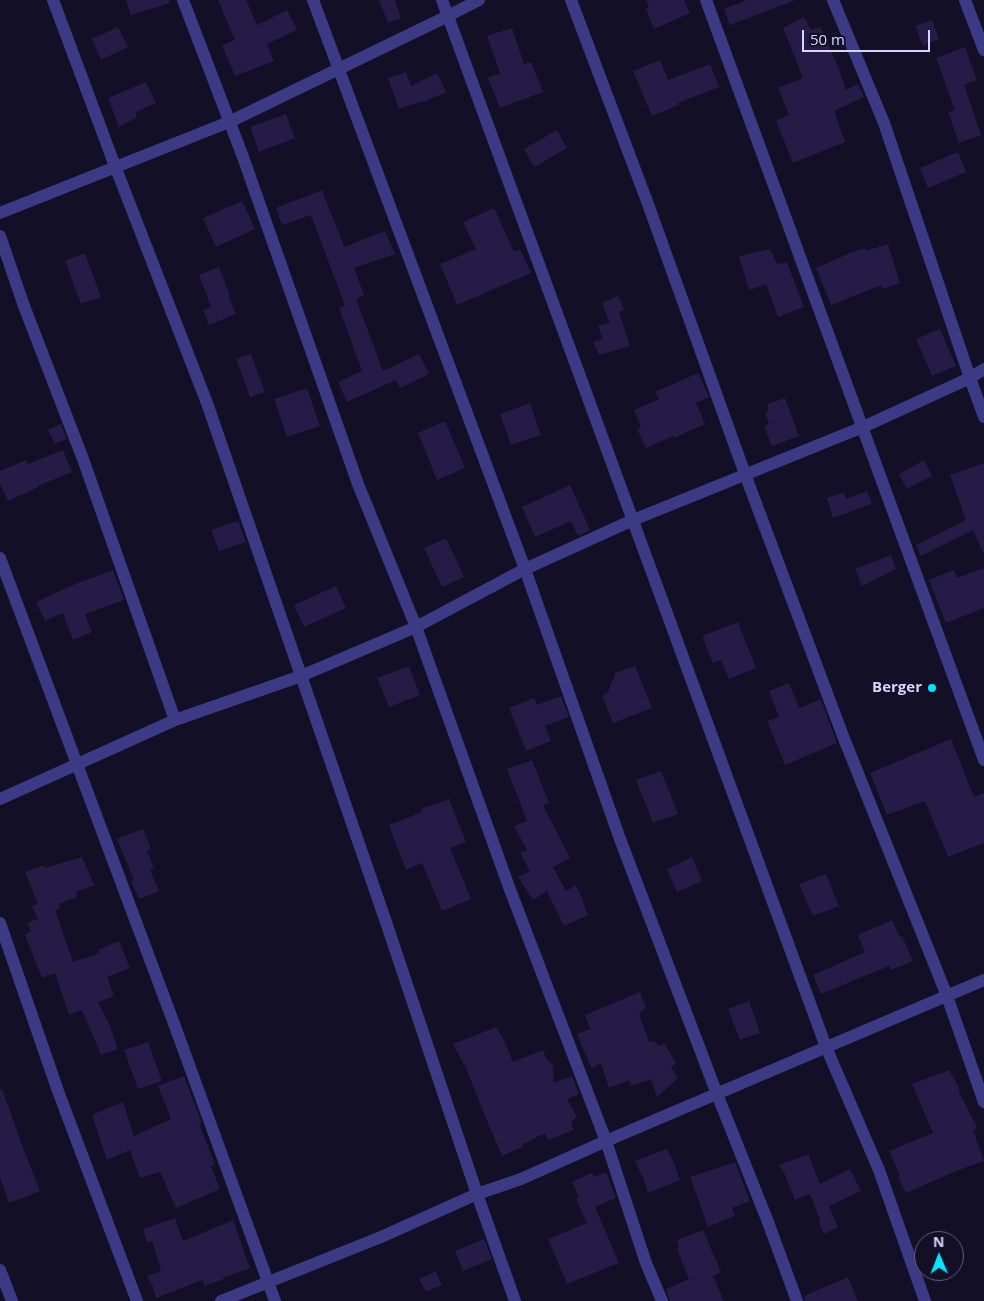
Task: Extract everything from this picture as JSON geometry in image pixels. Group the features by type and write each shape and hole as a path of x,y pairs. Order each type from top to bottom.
{"street":[{"path":"53,0 207,403 515,1301"},
{"path":"183,0 243,157 358,484 416,627 509,886 606,1141 646,1263 662,1301"},
{"path":"313,0 525,569 620,839 797,1301"},
{"path":"442,0 826,1048 879,1170 925,1301"},
{"path":"0,213 229,122 479,0"},
{"path":"571,0 648,204 745,474 843,736 947,996 984,1102"},
{"path":"706,0 984,760"},
{"path":"833,0 884,123 984,417"},
{"path":"965,0 984,50"},
{"path":"0,236 24,306 86,468 175,720"},
{"path":"0,799 76,763 175,720 301,676 416,627 525,569 633,520 863,427 970,378 984,369"},
{"path":"0,558 275,1301"},
{"path":"0,924 58,1091 137,1301"},
{"path":"221,1301 381,1238 477,1194 521,1179 984,980"},
{"path":"0,1270 7,1295"}],"building":[{"path":"126,0 169,0 170,3 131,15"},
{"path":"218,0 246,0 257,25 287,10 297,30 267,44 274,61 235,76 222,45 235,40"},
{"path":"379,0 395,0 401,18 388,23"},
{"path":"646,0 684,0 690,13 654,29 646,9 649,8"},
{"path":"747,0 793,1 730,25 724,9"},
{"path":"804,17 811,30 820,27 828,40 846,90 858,84 864,97 834,111 845,142 793,163 776,121 789,115 778,88 803,78 783,28"},
{"path":"932,20 939,39 923,46 915,26"},
{"path":"118,27 128,47 101,60 92,39"},
{"path":"512,28 524,64 531,62 543,92 500,108 488,78 500,73 487,36"},
{"path":"965,47 977,80 964,85 981,135 959,143 948,112 955,110 936,58"},
{"path":"660,60 668,80 710,64 719,87 678,103 679,105 652,116 633,71"},
{"path":"406,72 411,86 437,73 446,92 424,102 399,109 388,78"},
{"path":"146,82 156,103 136,112 136,118 119,127 108,98"},
{"path":"286,114 295,138 259,152 250,127"},
{"path":"557,130 567,148 534,167 524,149"},
{"path":"958,152 966,172 928,188 920,168"},
{"path":"322,190 344,247 385,231 395,254 354,268 364,295 356,299 383,371 419,354 429,374 400,388 396,380 347,402 338,382 362,371 339,308 345,306 311,215 282,225 276,208"},
{"path":"242,201 255,229 216,247 203,218"},
{"path":"494,208 514,252 520,249 531,273 457,305 440,264 476,249 463,222"},
{"path":"888,244 900,283 883,289 881,285 831,305 816,268 865,248 866,251"},
{"path":"770,249 777,264 787,262 804,307 778,317 766,284 749,290 739,256"},
{"path":"85,253 101,297 81,304 65,261"},
{"path":"219,267 236,314 209,325 203,310 211,307 199,275"},
{"path":"618,296 624,310 619,312 630,346 599,355 593,342 603,339 598,326 610,323 602,303"},
{"path":"940,329 956,366 932,376 916,339"},
{"path":"251,354 265,392 250,397 236,359"},
{"path":"698,373 709,397 696,403 705,424 646,448 637,429 641,427 634,410 659,399 655,392"},
{"path":"307,388 320,426 287,437 274,399"},
{"path":"785,398 799,436 772,446 764,427 769,423 765,414 768,410 768,404"},
{"path":"530,403 541,435 511,445 500,414"},
{"path":"445,421 465,468 437,480 418,433"},
{"path":"61,424 67,439 55,444 48,430"},
{"path":"63,450 72,472 8,501 0,484 0,471 26,460 28,464"},
{"path":"924,460 932,476 907,489 899,474"},
{"path":"984,463 984,555 973,530 921,556 916,545 966,520 950,475"},
{"path":"570,485 590,530 578,536 571,521 535,537 522,507"},
{"path":"867,491 872,504 833,518 827,498 844,492 846,499"},
{"path":"238,521 246,542 219,551 211,530"},
{"path":"446,538 464,577 442,587 424,548"},
{"path":"891,555 896,569 862,586 855,569"},
{"path":"984,568 984,608 946,623 929,580 954,570 957,578"},
{"path":"113,570 124,600 85,614 92,632 73,640 63,613 45,621 36,602"},
{"path":"336,586 346,608 304,627 294,605"},
{"path":"738,622 756,668 729,679 721,660 713,663 702,636"},
{"path":"409,666 420,695 389,707 377,678"},
{"path":"635,666 652,708 613,723 602,696 608,692 615,673"},
{"path":"789,683 799,708 821,699 837,743 785,765 767,721 779,717 769,691"},
{"path":"561,696 569,717 545,726 551,741 526,751 509,708 534,698 537,705"},
{"path":"951,739 974,797 984,793 984,843 948,857 925,801 887,815 870,773"},
{"path":"532,760 549,803 543,805 570,858 553,867 566,891 576,885 588,915 564,926 547,891 533,900 518,877 530,871 520,853 527,850 514,826 527,821 507,769"},
{"path":"661,771 678,814 653,823 636,780"},
{"path":"449,799 466,842 450,848 471,899 442,911 422,863 406,870 389,825 422,812 421,809"},
{"path":"143,829 151,849 147,851 154,868 150,870 159,891 139,899 131,881 134,880 117,839"},
{"path":"82,857 94,885 76,892 77,897 59,904 60,908 55,910 73,962 100,953 98,950 119,941 130,968 107,977 114,996 98,1002 110,1026 118,1049 101,1055 82,1010 69,1015 55,973 42,978 25,935 31,931 27,923 38,919 32,906 38,904 25,872 44,865 45,868"},
{"path":"692,857 702,881 677,892 667,869"},
{"path":"826,874 839,906 813,916 799,884"},
{"path":"892,920 900,937 902,936 913,961 891,970 889,966 821,994 813,975 865,952 858,935"},
{"path":"640,992 646,1007 639,1014 649,1042 653,1041 659,1046 664,1043 676,1063 671,1067 678,1078 657,1097 651,1079 631,1086 629,1080 609,1088 601,1063 591,1068 577,1034 590,1029 585,1015"},
{"path":"749,1001 760,1033 740,1040 728,1009"},
{"path":"496,1027 504,1040 513,1062 543,1050 547,1060 553,1065 554,1083 572,1076 579,1094 567,1099 577,1117 571,1122 574,1130 548,1140 545,1133 523,1144 523,1147 502,1156 465,1065 453,1044"},
{"path":"148,1042 162,1081 138,1089 124,1050"},
{"path":"949,1070 978,1129 973,1130 984,1161 906,1193 889,1151 933,1133 912,1084"},
{"path":"184,1076 202,1123 199,1124 215,1164 211,1166 220,1189 176,1208 160,1172 140,1178 130,1150 107,1160 92,1115 123,1102 134,1136 171,1119 158,1086"},
{"path":"2,1089 40,1191 9,1203 0,1178 0,1090"},
{"path":"667,1149 680,1180 648,1193 635,1161"},
{"path":"808,1154 820,1184 850,1169 861,1191 829,1206 838,1227 824,1234 810,1194 795,1200 779,1165"},
{"path":"735,1162 750,1201 732,1208 735,1216 708,1227 690,1177"},
{"path":"606,1172 616,1198 595,1207 619,1263 567,1284 548,1239 587,1223 576,1199 579,1197 572,1182 591,1173 595,1177"},
{"path":"175,1218 183,1241 233,1220 250,1268 205,1286 202,1280 156,1298 147,1276 161,1271 152,1241 147,1242 143,1229"},
{"path":"703,1230 721,1272 713,1276 724,1301 670,1301 666,1289 689,1279 677,1249 679,1246 677,1240"},
{"path":"484,1239 492,1259 463,1271 455,1251"},
{"path":"436,1271 442,1285 426,1292 419,1279"},
{"path":"848,1277 858,1301 805,1301 804,1296"}],"place":[{"name":"Berger","path":"932,688"}]}
